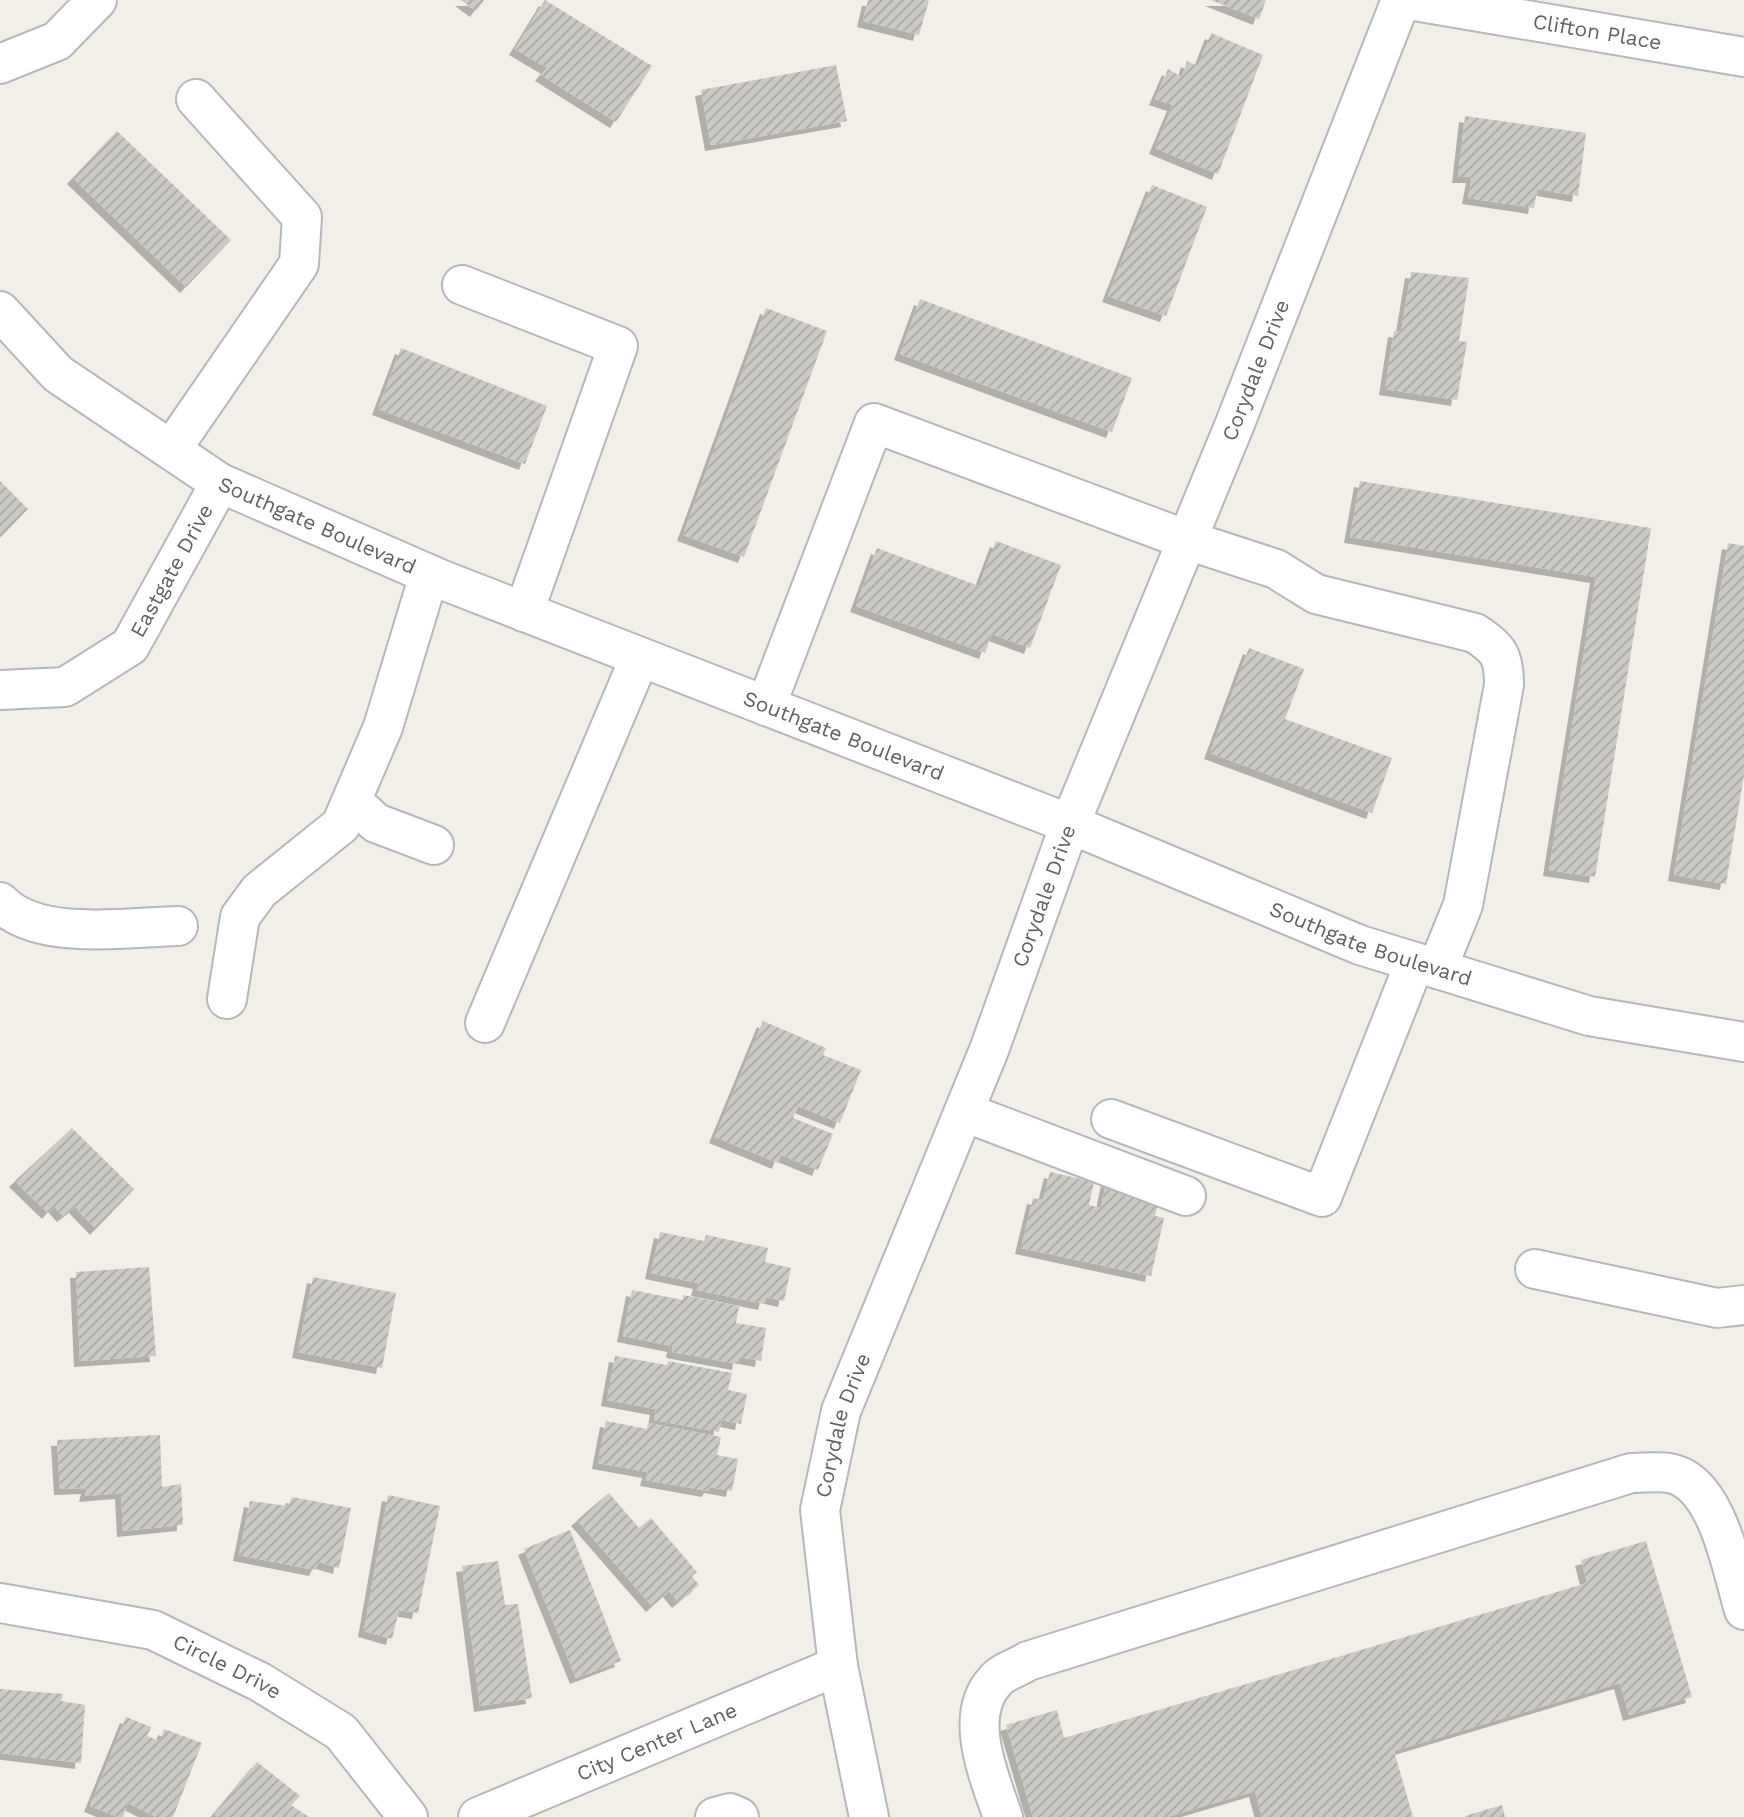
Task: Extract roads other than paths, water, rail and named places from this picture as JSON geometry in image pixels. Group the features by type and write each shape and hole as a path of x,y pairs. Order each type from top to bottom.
{"street":[{"path":"0,64 57,41 97,0"},
{"name":"Corydale Drive","path":"869,1817 838,1666 820,1510 841,1411 964,1112 1070,824 1187,540 1401,0"},
{"name":"Clifton Place","path":"1409,0 1744,58"},
{"path":"171,450 299,264 302,217 197,99"},
{"path":"462,285 618,346 524,612"},
{"name":"Southgate Boulevard","path":"0,311 58,374 220,483 429,575 1070,824 1360,945 1589,1016 1744,1042"},
{"path":"766,706 874,423 1187,540 1276,569 1316,594 1475,633 1493,645 1504,663 1504,685 1463,905 1426,965 1322,1197 1111,1119"},
{"name":"Eastgate Drive","path":"0,690 65,687 130,646 220,483"},
{"path":"228,999 240,917 259,891 341,825 383,727 429,575"},
{"path":"485,1023 640,657"},
{"path":"352,801 376,823 434,845"},
{"path":"0,902 11,914 64,929 178,926"},
{"path":"964,1112 1186,1196"},
{"path":"1535,1269 1717,1308 1744,1306"},
{"path":"1003,1817 979,1744 981,1709 995,1681 1028,1661 1631,1473 1672,1473 1701,1490 1720,1528 1744,1610"},
{"name":"Circle Drive","path":"0,1603 153,1630 260,1682 341,1732 408,1817"},
{"name":"City Center Lane","path":"478,1817 838,1666"},
{"path":"715,1817 730,1813 739,1817"}]}
